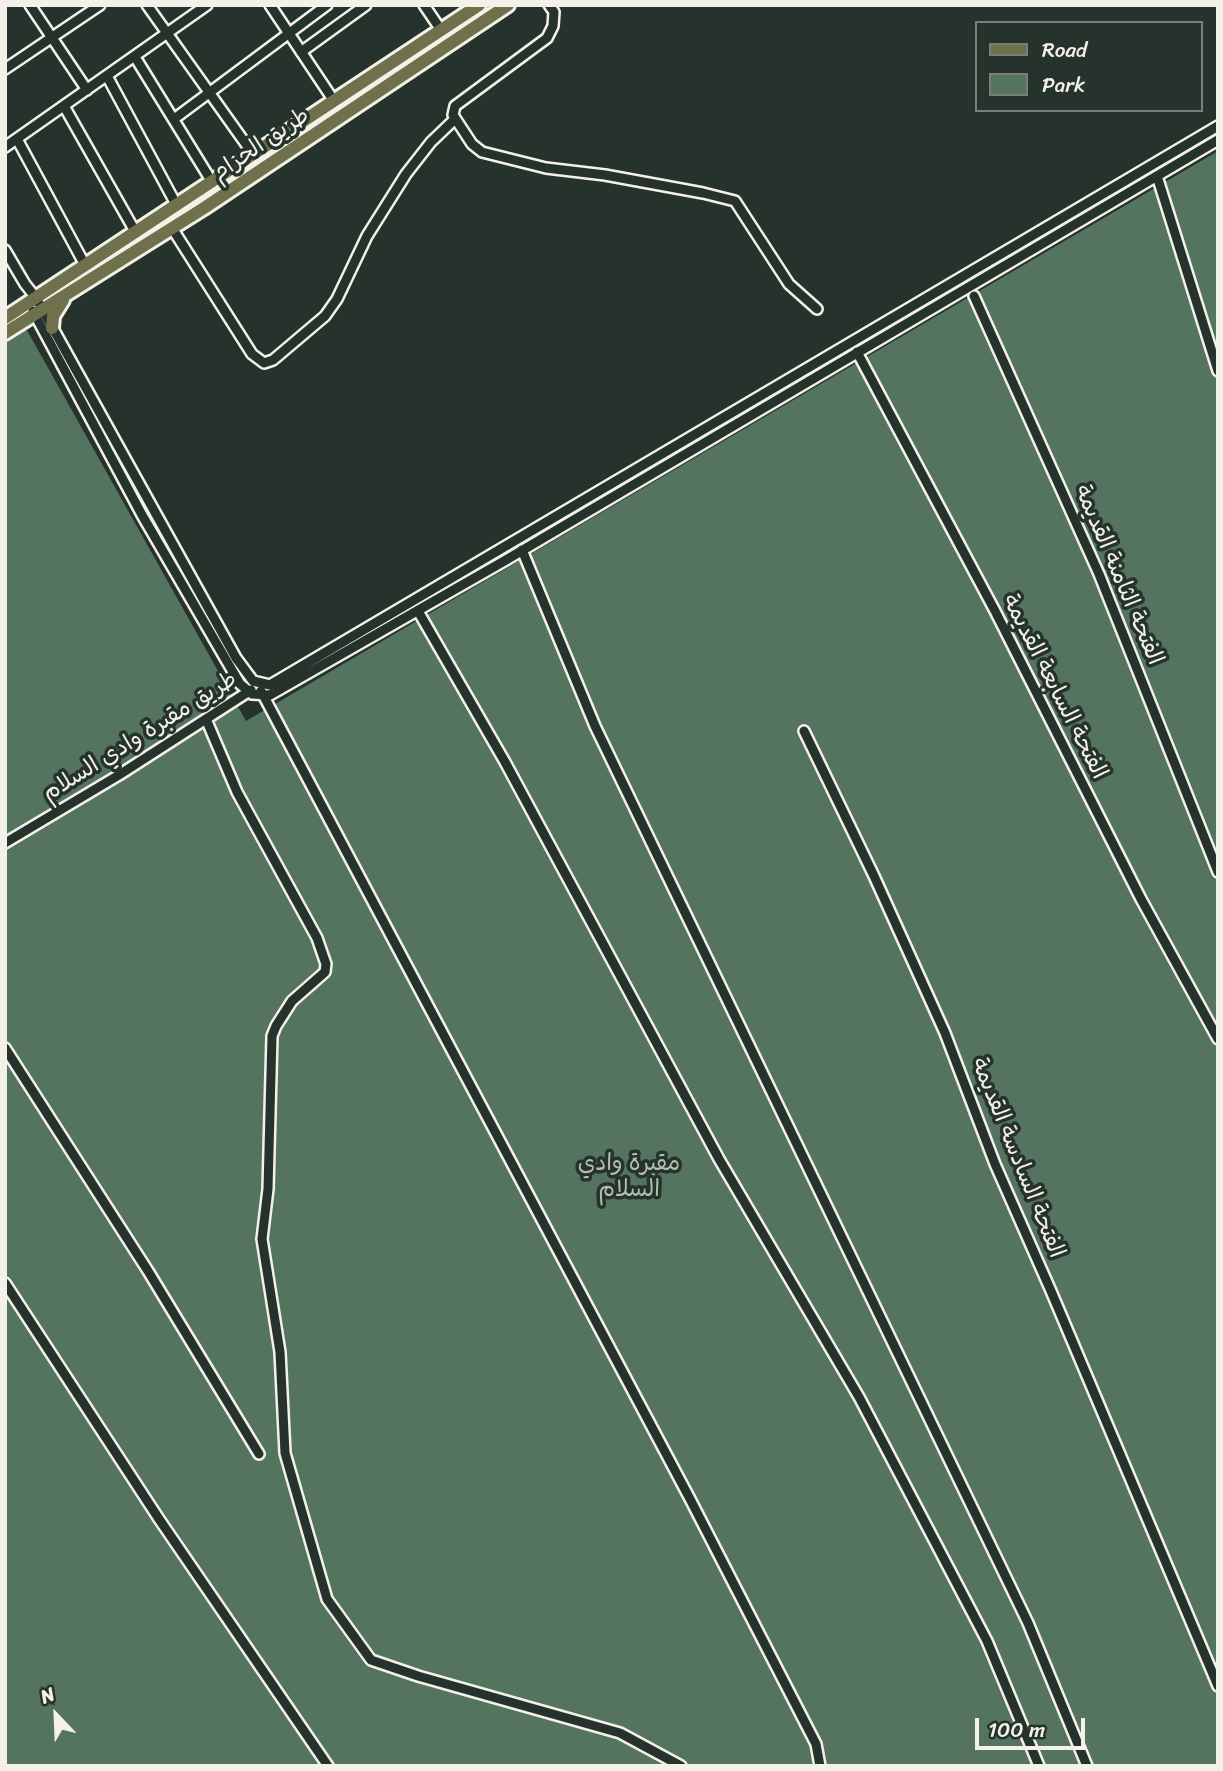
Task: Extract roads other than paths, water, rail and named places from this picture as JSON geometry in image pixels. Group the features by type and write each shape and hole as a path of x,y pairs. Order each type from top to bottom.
{"main road":[{"name":"طريق الحزام","path":"5,318 479,5"},
{"name":"طريق الحزام","path":"5,333 330,125 502,7"},
{"path":"317,112 318,124 330,125"},
{"path":"294,127 304,132 305,138 301,143"},
{"path":"52,328 53,316 65,297"}],"street":[{"path":"30,5 87,90"},
{"path":"5,69 100,5"},
{"path":"147,5 253,154"},
{"path":"5,147 207,5"},
{"path":"270,5 334,101"},
{"path":"174,119 327,5"},
{"path":"301,52 366,5"},
{"path":"424,5 441,30"},
{"path":"549,5 554,12 553,26 547,38 455,106 453,115 472,144 482,152 547,168 605,175 735,201 789,284 817,309"},
{"path":"135,57 212,182"},
{"path":"107,76 177,206"},
{"path":"64,106 136,233"},
{"path":"172,228 252,354 264,363 273,360 325,316 337,299 367,236 406,174 431,142 455,119"},
{"path":"258,684 275,682 1218,126"},
{"path":"17,139 85,265"},
{"path":"5,250 150,529 240,684 248,693 262,696 277,692 506,560 1218,139"},
{"path":"1157,176 1218,371"},
{"path":"1127,180 1130,187 1135,189"},
{"path":"1107,192 1112,197 1112,203"},
{"name":"الفتحة الثامنة القديمة","path":"974,296 1099,574 1218,872"},
{"path":"39,312 52,328 236,658 249,677 258,684 696,1509 816,1744 820,1766"},
{"name":"الفتحة السابعة القديمة","path":"857,352 995,611 1140,899 1218,1039"},
{"path":"692,437 693,442 699,446"},
{"path":"673,448 678,453 678,458"},
{"path":"142,515 147,515 153,509"},
{"path":"150,529 153,524 160,523"},
{"path":"499,550 501,558 506,560"},
{"path":"522,550 595,726 1028,1623 1087,1766"},
{"path":"477,563 481,574"},
{"path":"418,611 505,762 719,1159 859,1397 987,1642 1038,1766"},
{"name":"طريق مقبرة وادي السلام","path":"5,843 248,693 258,684"},
{"path":"206,719 237,792 317,938 326,964 325,972 292,1001 272,1036 268,1189 262,1239 280,1352 285,1452 327,1599 371,1660 418,1676 620,1733 681,1766"},
{"name":"الفتحة السادسة القديمة","path":"804,731 946,1033 995,1164 1218,1686"},
{"path":"5,1048 148,1271 259,1454"},
{"path":"5,1283 159,1519 328,1766"}],"park label":[{"name":"مقبرة وادي السلام","path":"629,1177"}]}
